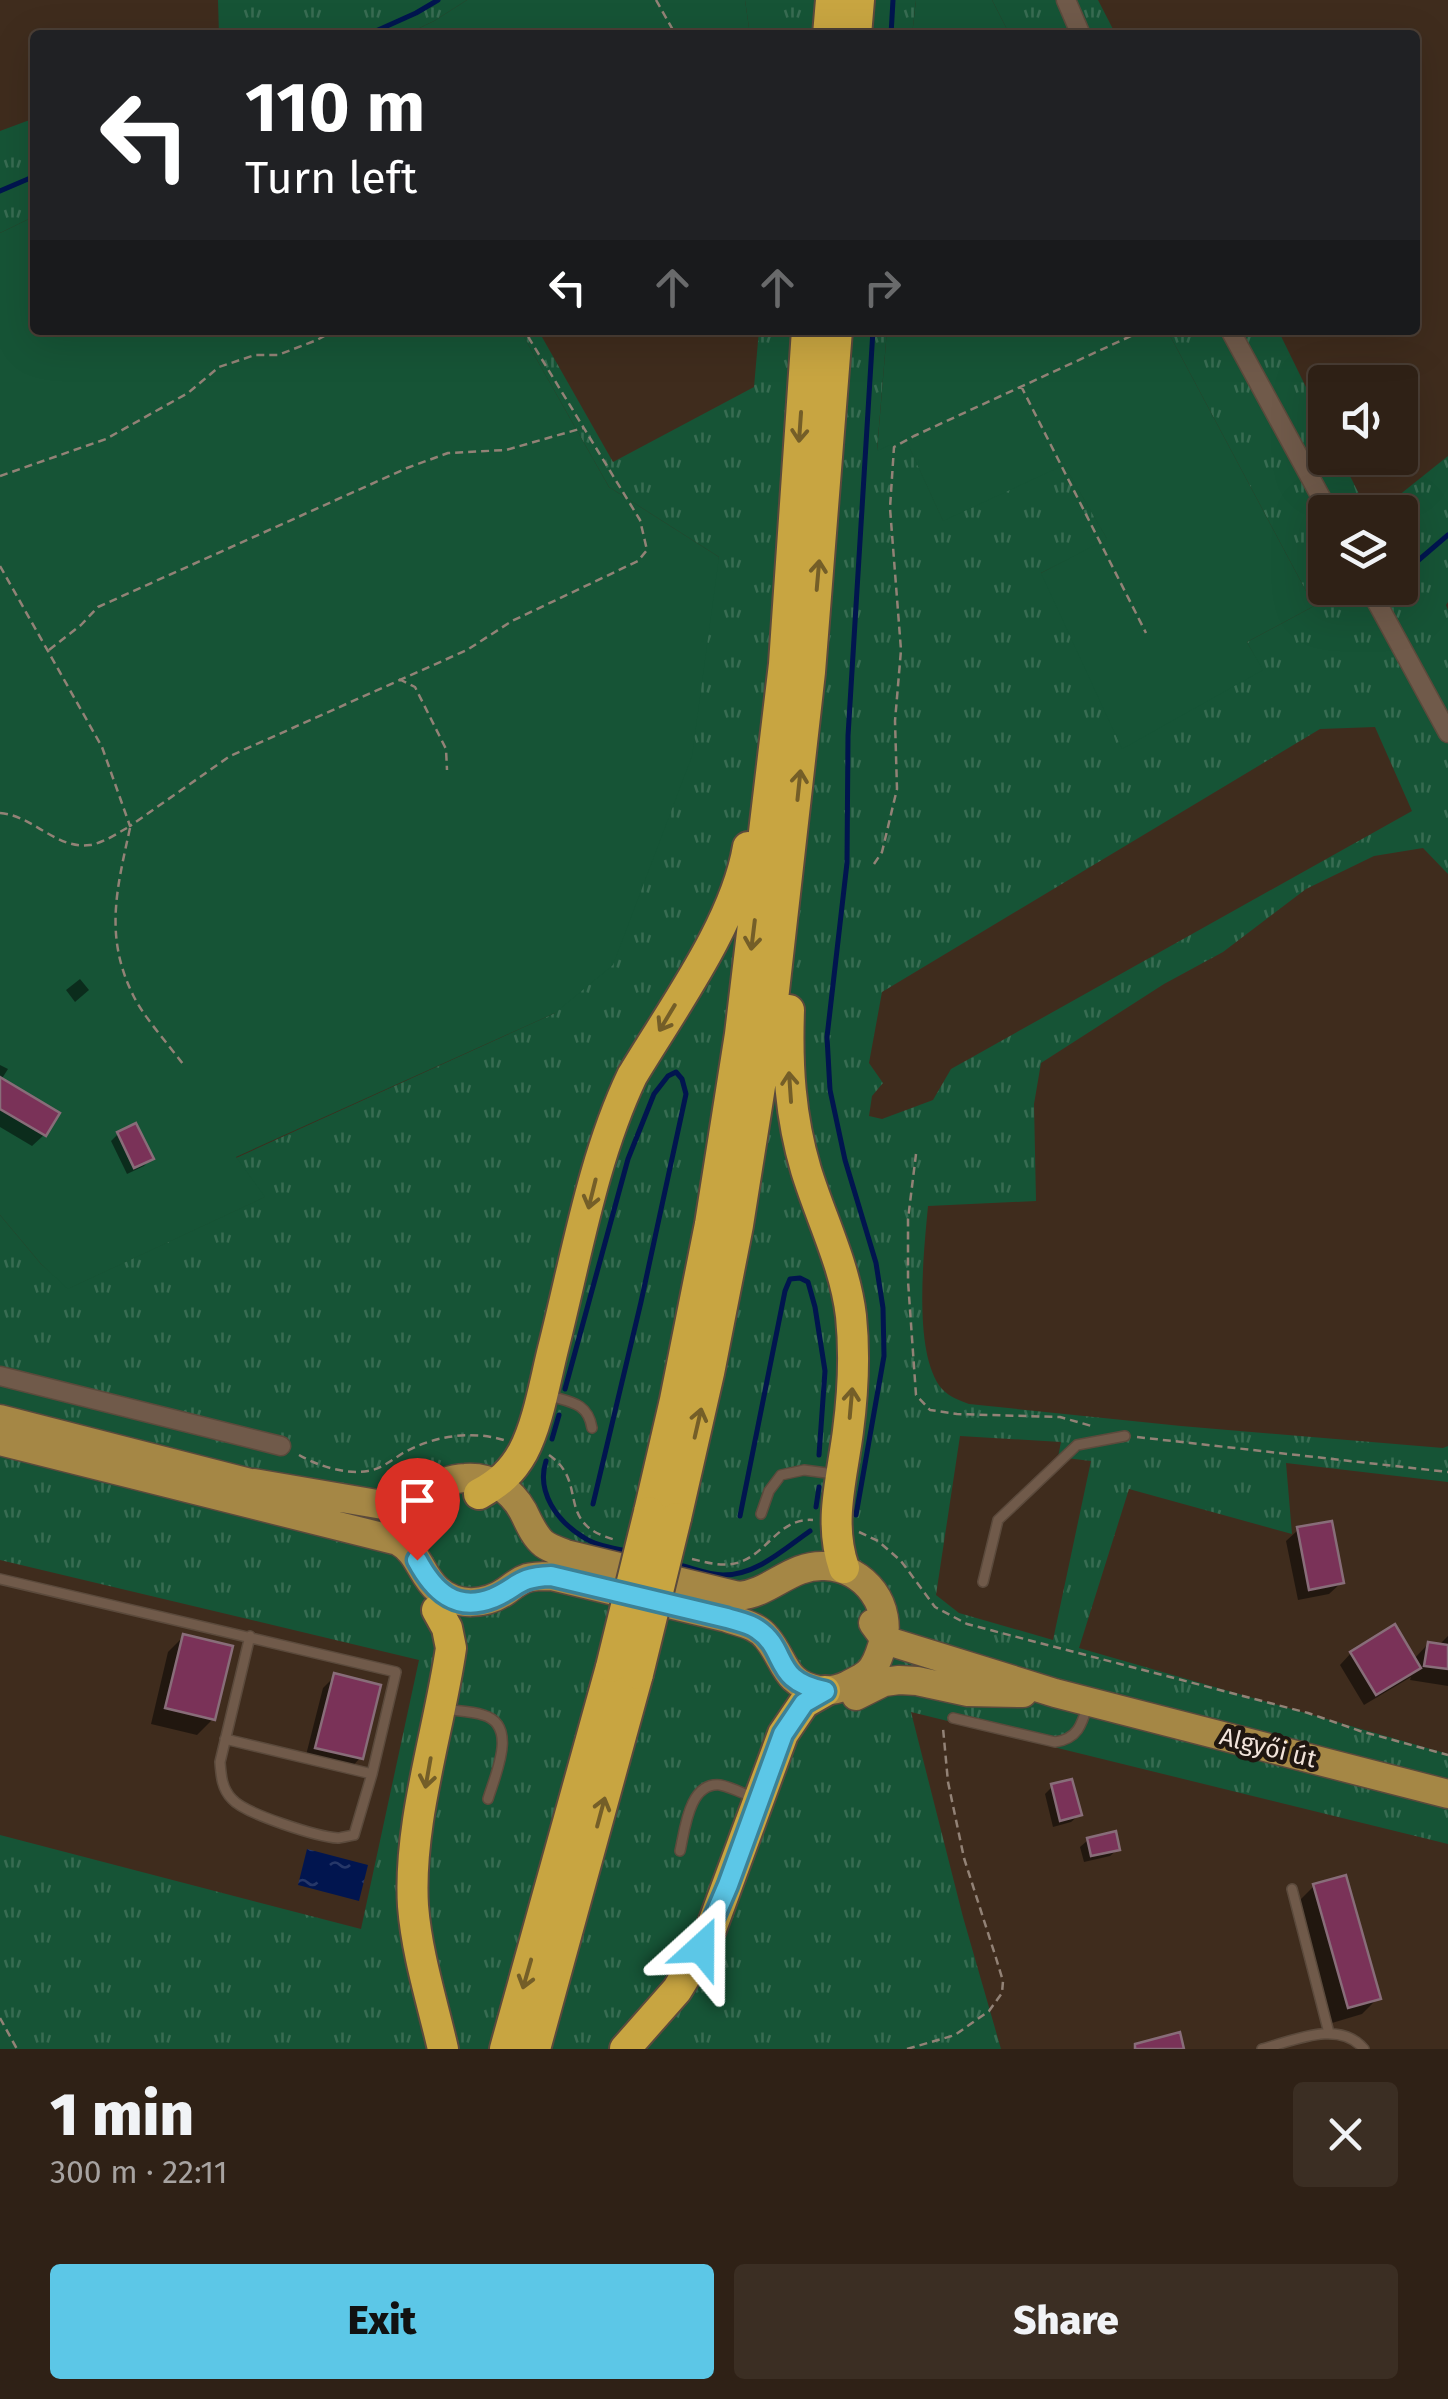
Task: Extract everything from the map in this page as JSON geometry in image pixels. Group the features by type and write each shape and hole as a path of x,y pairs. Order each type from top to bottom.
{"highway":[{"path":"828,30 831,0"},
{"path":"856,30 859,0"},
{"path":"662,1515 675,1400 737,1053 762,861 784,664 807,335"},
{"path":"536,2049 662,1515 709,1373 738,1225 772,1017 788,882 810,672 837,335"},
{"path":"488,1489 512,1469 526,1447 594,1184 620,1100 732,902 747,854 765,732 784,664"},
{"path":"788,882 789,1094 794,1129 844,1276 851,1315 854,1365 835,1524 844,1568"},
{"path":"437,1610 447,1628 450,1648 413,1882 417,1941 442,2049"},
{"path":"505,2049 624,1671"},
{"path":"625,2049 677,1990 711,1930 783,1734 815,1697"}],"main road":[{"path":"0,1419 252,1493 398,1541 428,1581 452,1599 485,1600 528,1578 551,1576 755,1627 768,1638 785,1671 820,1705 841,1703 884,1682 899,1680 968,1692 1054,1693"},
{"path":"0,1441 252,1493 384,1505 416,1505 438,1484 456,1478 478,1478 488,1489 521,1508 530,1527 547,1546 739,1596 750,1595 792,1571 814,1566 844,1568 878,1597 885,1630 872,1670"},
{"path":"488,1489 488,1498 506,1514 522,1544 546,1559 744,1608 769,1605 798,1586 826,1579 855,1591 885,1630"},
{"path":"416,1505 417,1519 407,1554 410,1576 437,1610 461,1618 497,1613 532,1593 552,1590 719,1628 744,1638 786,1692 815,1697 838,1690 872,1670 891,1666 1054,1693"},
{"path":"885,1630 974,1657 1054,1693"},
{"name":"Algyői út","path":"1054,1693 1448,1794"}],"street":[{"path":"1066,0 1079,30"},
{"path":"1233,335 1319,495"},
{"path":"1378,605 1448,733"},
{"path":"0,1376 281,1446"}],"lane":[{"path":"542,1394 584,1408 592,1428"},
{"path":"983,1582 998,1520 1077,1446 1125,1436"},
{"path":"761,1514 769,1491 781,1475 804,1470 841,1474"},
{"path":"0,1580 250,1636 396,1672 354,1835 339,1838 265,1818 229,1797 221,1780 220,1762 250,1636"},
{"path":"952,1718 1055,1742 1076,1734 1088,1702"},
{"path":"441,1708 482,1715 494,1720 501,1729 502,1748 488,1799"},
{"path":"225,1740 372,1774"},
{"path":"680,1852 689,1813 700,1791 722,1786 759,1800"},
{"path":"1292,1889 1329,2033"},
{"path":"1262,2049 1329,2033 1349,2036 1364,2049"}],"path":[{"path":"656,0 673,30"},
{"path":"0,476 106,439 188,393 219,367 254,355 278,355 326,335"},
{"path":"0,813 19,816 59,839 92,845 130,826 230,756 466,650 512,621 638,562 647,550 640,520 527,335"},
{"path":"874,864 882,852 897,789 895,721 901,650 890,508 894,447 1133,335"},
{"path":"1021,386 1146,634"},
{"path":"48,650 98,607 407,468 448,453 506,450 585,428"},
{"path":"0,566 102,747 130,826 115,902 118,954 133,996 183,1064"},
{"path":"399,680 414,687 446,749 446,770"},
{"path":"916,1154 908,1219 908,1281 916,1394 930,1410 1060,1417 1125,1436 1448,1472"},
{"path":"907,2049 955,2035 988,2011 1002,1993 1003,1981 964,1858 948,1782 942,1723 952,1718"},
{"path":"0,2018 18,2049"}],"green space":[{"path":"218,0 467,0 415,30 219,30"},
{"path":"467,0 745,0 749,30 415,30"},
{"path":"745,0 916,0 913,30 749,30"},
{"path":"916,0 992,0 1007,30 913,30"},
{"path":"992,0 1098,0 1113,30 1007,30"},
{"path":"30,120 30,218 0,233 0,131"},
{"path":"30,218 30,335 523,335 609,487 719,557 692,756 613,965 555,1013 236,1157 265,1197 68,1289 0,1215 0,233"},
{"path":"523,335 541,335 613,462 754,387 759,335 887,335 877,450 905,437 943,520 1064,464 1108,540 1041,573 1262,670 1247,642 1313,605 1418,605 1418,495 1399,495 1448,456 1448,874 1423,848 1374,856 1306,889 1223,952 1164,984 1041,1063 1034,1104 1036,1201 928,1206 922,1301 923,1328 933,1373 945,1392 969,1404 1181,1426 1448,1446 1448,1482 1286,1463 1292,1534 1129,1489 1079,1648 1448,1754 1448,1844 911,1712 1001,2049 0,2049 0,1835 361,1929 419,1660 0,1560 0,1215 41,1264 69,1288 264,1197 236,1158 555,1013 719,557 609,487","holes":["1375,727 1412,811 951,1069 933,1100 882,1119 869,1116 872,1096 883,1083 869,1063 882,992 1320,729","960,1436 1061,1442 1058,1457 1091,1461 1053,1640 959,1613 936,1595"]},
{"path":"887,335 1170,335 1308,595 1308,605 1314,606 1247,642 1263,670 1122,749 1041,573 1107,539 1064,465 943,521 905,438 877,451"},
{"path":"1170,335 1280,335 1308,391 1308,475 1350,475 1360,495 1308,495 1308,595"}],"water":[{"path":"307,1849 368,1865 359,1901 298,1885"}],"building":[{"path":"0,1077 60,1113 46,1136 0,1109"},
{"path":"136,1123 154,1159 134,1168 117,1132"},
{"path":"1332,1521 1344,1583 1309,1590 1297,1527"},
{"path":"1395,1624 1421,1668 1376,1695 1350,1652"},
{"path":"183,1634 233,1646 215,1720 165,1708"},
{"path":"1428,1642 1448,1645 1448,1669 1424,1666"},
{"path":"334,1673 381,1685 363,1759 315,1748"},
{"path":"1072,1779 1082,1815 1060,1821 1051,1784"},
{"path":"1116,1831 1120,1850 1091,1856 1087,1838"},
{"path":"1346,1875 1381,1999 1348,2008 1313,1884"},
{"path":"1180,2032 1184,2049 1135,2049 1135,2044"}],"waterway":[{"path":"378,30 438,0"},
{"path":"891,30 893,0"},
{"path":"0,191 30,178"},
{"path":"856,1515 884,1356 883,1308 876,1263 845,1160 830,1090 827,1037 847,863 848,736 873,335"},
{"path":"1418,561 1448,535"},
{"path":"565,1389 628,1159 654,1094 676,1072 686,1094 593,1504"},
{"path":"740,1516 790,1279 808,1282 815,1307 825,1371 819,1455"},
{"path":"552,1439 559,1415"},
{"path":"546,1461 546,1494 565,1523 594,1543 630,1552"},
{"path":"816,1507 819,1487"},
{"path":"675,1564 711,1574 735,1574 770,1560 810,1531"}],"route":[{"path":"417,1560 436,1589 463,1602 496,1597 528,1578 551,1576 727,1618 755,1627 768,1638 785,1671 800,1684 825,1691 804,1703 783,1734 701,1948"}]}
